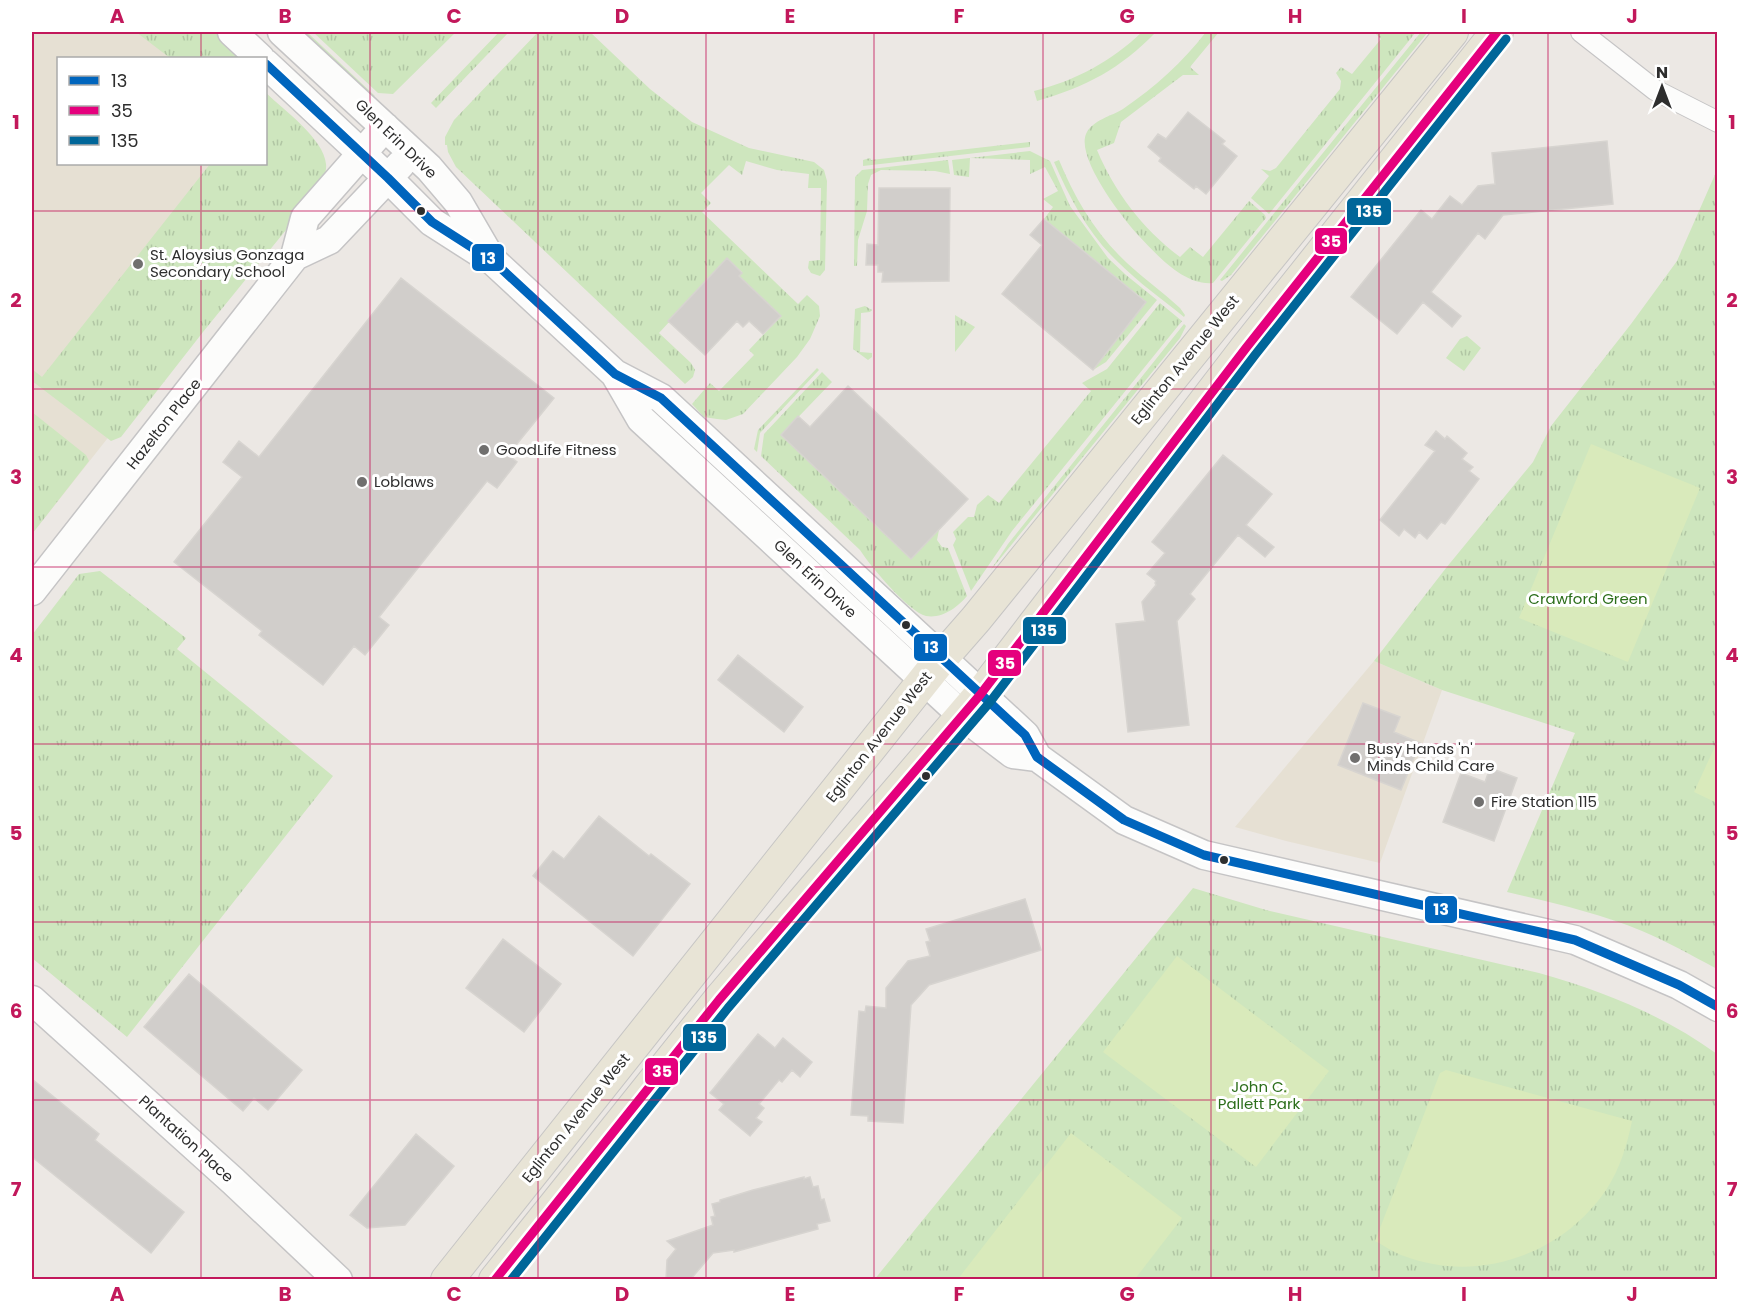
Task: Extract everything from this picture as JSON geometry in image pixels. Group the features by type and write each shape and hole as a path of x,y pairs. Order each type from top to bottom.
{"main road":[{"name":"Eglinton Avenue West","path":"447,1280 932,669 984,610 1452,32"},
{"path":"495,1280 719,1000 971,705 1253,339 1497,32"}],"street":[{"path":"232,32 259,57"},
{"name":"Glen Erin Drive","path":"282,32 412,153 458,202 493,261"},
{"path":"1581,32 1655,90 1718,122"},
{"name":"Glen Erin Drive","path":"267,65 432,222 493,261 615,374 661,398 932,669 971,705 1025,735 1037,757 1124,820 1204,855 1575,940 1679,985 1718,1007"},
{"name":"Hazelton Place","path":"32,591 295,255 305,218 385,127"},
{"name":"Hazelton Place","path":"295,255 328,240 412,153"},
{"name":"Plantation Place","path":"32,1000 233,1181 338,1280"}],"shaded area":[{"name":"St. Aloysius Gonzaga Secondary School","path":"32,32 200,32 228,57 57,57 57,165 267,165 267,94 297,122 264,240 32,534"},
{"name":"Busy Hands 'n' Minds Child Care","path":"1374,661 1442,690 1380,863 1235,827"}],"green space":[{"path":"136,32 215,32 237,57 169,57"},
{"path":"298,32 307,32 375,96 366,94"},
{"path":"313,32 456,32 393,94 378,93"},
{"path":"499,32 509,32 436,108 431,103"},
{"path":"538,32 590,32 650,89 692,122 749,148 814,162 824,170 827,181 825,270 820,276 811,273 808,268 809,261 820,260 821,188 808,188 809,174 777,170 746,161 742,175 729,165 701,193 711,203 702,212 798,304 807,295 819,306 820,316 810,339 797,357 743,414 726,420 704,417 692,404 710,383 719,391 754,355 749,350 781,316 739,276 742,272 727,259 659,333 691,363 695,370 693,377 685,384 456,167 445,145 445,137 454,120"},
{"path":"1142,32 1156,32 1129,56 1101,75 1071,90 1037,101 1034,91 1064,82 1092,69 1118,52"},
{"path":"1206,32 1219,32 1190,67 1199,75 1183,75 1121,122 1114,143 1097,150 1112,181 1131,209 1154,235 1180,257 1190,247 1203,257 1249,201 1265,215 1266,218 1213,283 1192,280 1172,268 1139,236 1103,188 1088,158 1085,145 1086,134 1093,125 1123,109 1157,83 1188,54"},
{"path":"1378,32 1416,32 1269,214 1251,198 1269,176 1261,169 1270,171 1276,168 1340,89 1341,81 1336,73 1341,67 1352,74 1381,39 1376,34"},
{"path":"1421,32 1428,32 1231,275 1220,280"},
{"path":"267,94 311,135 324,154 326,164 321,187 121,437 111,441 32,381 32,369 42,377 209,165 267,165"},
{"path":"1030,142 1030,147 863,166 863,160 870,158 871,160"},
{"path":"1030,151 1050,161 1070,206 1108,258 1157,300 1106,362 1093,370 1146,302 1044,219 1053,207 1043,199 1058,191 1045,167 1030,174 1030,160 970,158 969,177 954,175 952,160"},
{"path":"948,160 950,174 935,171 881,170 871,175 868,184 867,211 858,240 857,266 854,266 855,177 862,170"},
{"path":"1059,160 1079,202 1096,228 1127,263 1180,308 1184,317 1127,270 1098,241 1081,216 1054,162"},
{"name":"Crawford Green","path":"1717,170 1718,246 1715,251 1718,253 1717,969 1626,925 1576,909 1507,892 1575,733 1442,690 1374,661 1446,568 1533,462 1551,426 1677,261"},
{"path":"1160,303 1182,321 1012,531 971,591 953,545 956,539 953,532 968,517 974,517 977,505 988,495 999,503 1091,391 1082,383 1107,369"},
{"path":"865,306 872,310 861,313 860,352 872,353 872,357 868,360 853,349 855,309"},
{"path":"955,315 975,327 955,352"},
{"path":"1184,324 1186,326 1180,338 990,571 1008,544"},
{"path":"1467,336 1481,348 1464,371 1446,358 1460,339"},
{"path":"817,368 819,370 760,433 757,452 754,449 758,430"},
{"path":"822,372 832,382 781,435 911,558 939,530 937,540 942,547 948,548 967,596 949,611 938,616 926,616 900,598 860,550 761,456 764,434"},
{"path":"32,412 86,455 89,461 32,534"},
{"path":"1591,444 1700,488 1628,662 1519,618"},
{"path":"100,571 186,638 177,649 333,776 127,1037 32,958 32,635 79,574"},
{"path":"1717,742 1717,803 1694,792"},
{"name":"John C. Pallett Park","path":"1193,888 1266,910 1563,980 1609,996 1654,1016 1717,1054 1717,1279 874,1280"},
{"path":"1177,956 1329,1071 1256,1167 1103,1052"},
{"path":"1446,1070 1632,1121 1622,1157 1611,1182 1588,1213 1566,1232 1542,1247 1516,1258 1489,1265 1461,1267 1432,1264 1404,1256 1375,1241 1440,1073"},
{"path":"1071,1133 1182,1218 1135,1279 958,1279"}],"building":[{"path":"1188,112 1225,141 1222,144 1237,156 1206,194 1196,186 1194,189 1159,161 1161,158 1148,147 1158,134 1166,139"},
{"path":"1607,141 1613,204 1503,215 1485,239 1478,233 1431,292 1461,316 1452,327 1423,302 1397,334 1351,297 1421,210 1432,219 1450,196 1462,205 1478,186 1495,184 1492,153"},
{"path":"879,188 950,188 949,281 882,282 883,272 878,272 878,265 866,265 867,244 878,245"},
{"path":"1044,219 1146,302 1093,370 1002,294 1042,245 1030,235"},
{"path":"727,258 742,273 739,276 781,316 763,334 749,321 743,327 737,321 705,355 668,321"},
{"name":"Loblaws","path":"401,278 554,398 508,455 517,462 497,488 487,481 379,617 389,625 365,655 354,646 323,685 259,635 262,631 174,562 242,477 223,462 239,441 259,457"},
{"path":"848,386 968,499 911,559 781,435 798,416 810,427"},
{"path":"1436,431 1445,439 1447,436 1467,453 1462,459 1473,467 1469,471 1479,479 1445,524 1441,522 1427,539 1419,532 1415,538 1404,529 1399,536 1380,520 1435,451 1425,445"},
{"path":"1223,455 1272,494 1246,525 1274,547 1265,557 1238,535 1190,594 1195,599 1177,621 1189,725 1128,732 1116,624 1145,621 1142,602 1156,585 1156,581 1147,574 1165,553 1152,542"},
{"path":"738,655 803,707 784,732 718,680"},
{"path":"1363,703 1400,717 1394,732 1420,743 1401,790 1338,765"},
{"name":"Fire Station 115","path":"1490,768 1517,778 1494,841 1443,822 1461,773 1485,782"},
{"path":"599,816 649,856 651,854 690,884 633,956 533,876 553,851 564,859"},
{"path":"1025,899 1041,950 929,985 911,1005 903,1123 868,1121 868,1116 851,1115 859,1011 865,1012 866,1006 886,1008 886,988 908,961 930,956 926,942 930,941 926,929"},
{"path":"503,939 561,984 524,1032 466,988"},
{"path":"189,974 302,1070 268,1110 254,1098 243,1111 144,1027"},
{"path":"758,1034 775,1048 783,1038 812,1062 800,1077 792,1070 782,1082 779,1080 759,1104 764,1108 756,1118 762,1122 750,1136 719,1110 724,1104 710,1093"},
{"path":"32,1079 99,1134 95,1140 184,1212 151,1253 32,1157"},
{"path":"416,1134 454,1166 405,1225 367,1228 350,1215"},
{"path":"804,1177 804,1179 810,1177 813,1187 818,1186 830,1221 817,1224 818,1229 734,1252 734,1250 713,1253 690,1280 666,1280 667,1260 676,1249 667,1241 713,1225 711,1217 715,1216 712,1204 753,1190"}],"transit line":[{"name":"35","path":"495,1280 719,1000 980,695 1246,348 1497,32"},
{"name":"135","path":"511,1280 728,1008 990,702 1255,355 1506,39"},
{"name":"13","path":"267,65 432,222 493,261 615,374 661,398 1025,735 1037,757 1124,820 1204,855 1575,940 1679,985 1718,1007"}],"place":[{"name":"St. Aloysius Gonzaga Secondary School","path":"138,264"},
{"name":"GoodLife Fitness","path":"484,450"},
{"name":"Loblaws","path":"362,482"},
{"name":"Busy Hands 'n' Minds Child Care","path":"1355,758"},
{"name":"Fire Station 115","path":"1479,802"}]}
